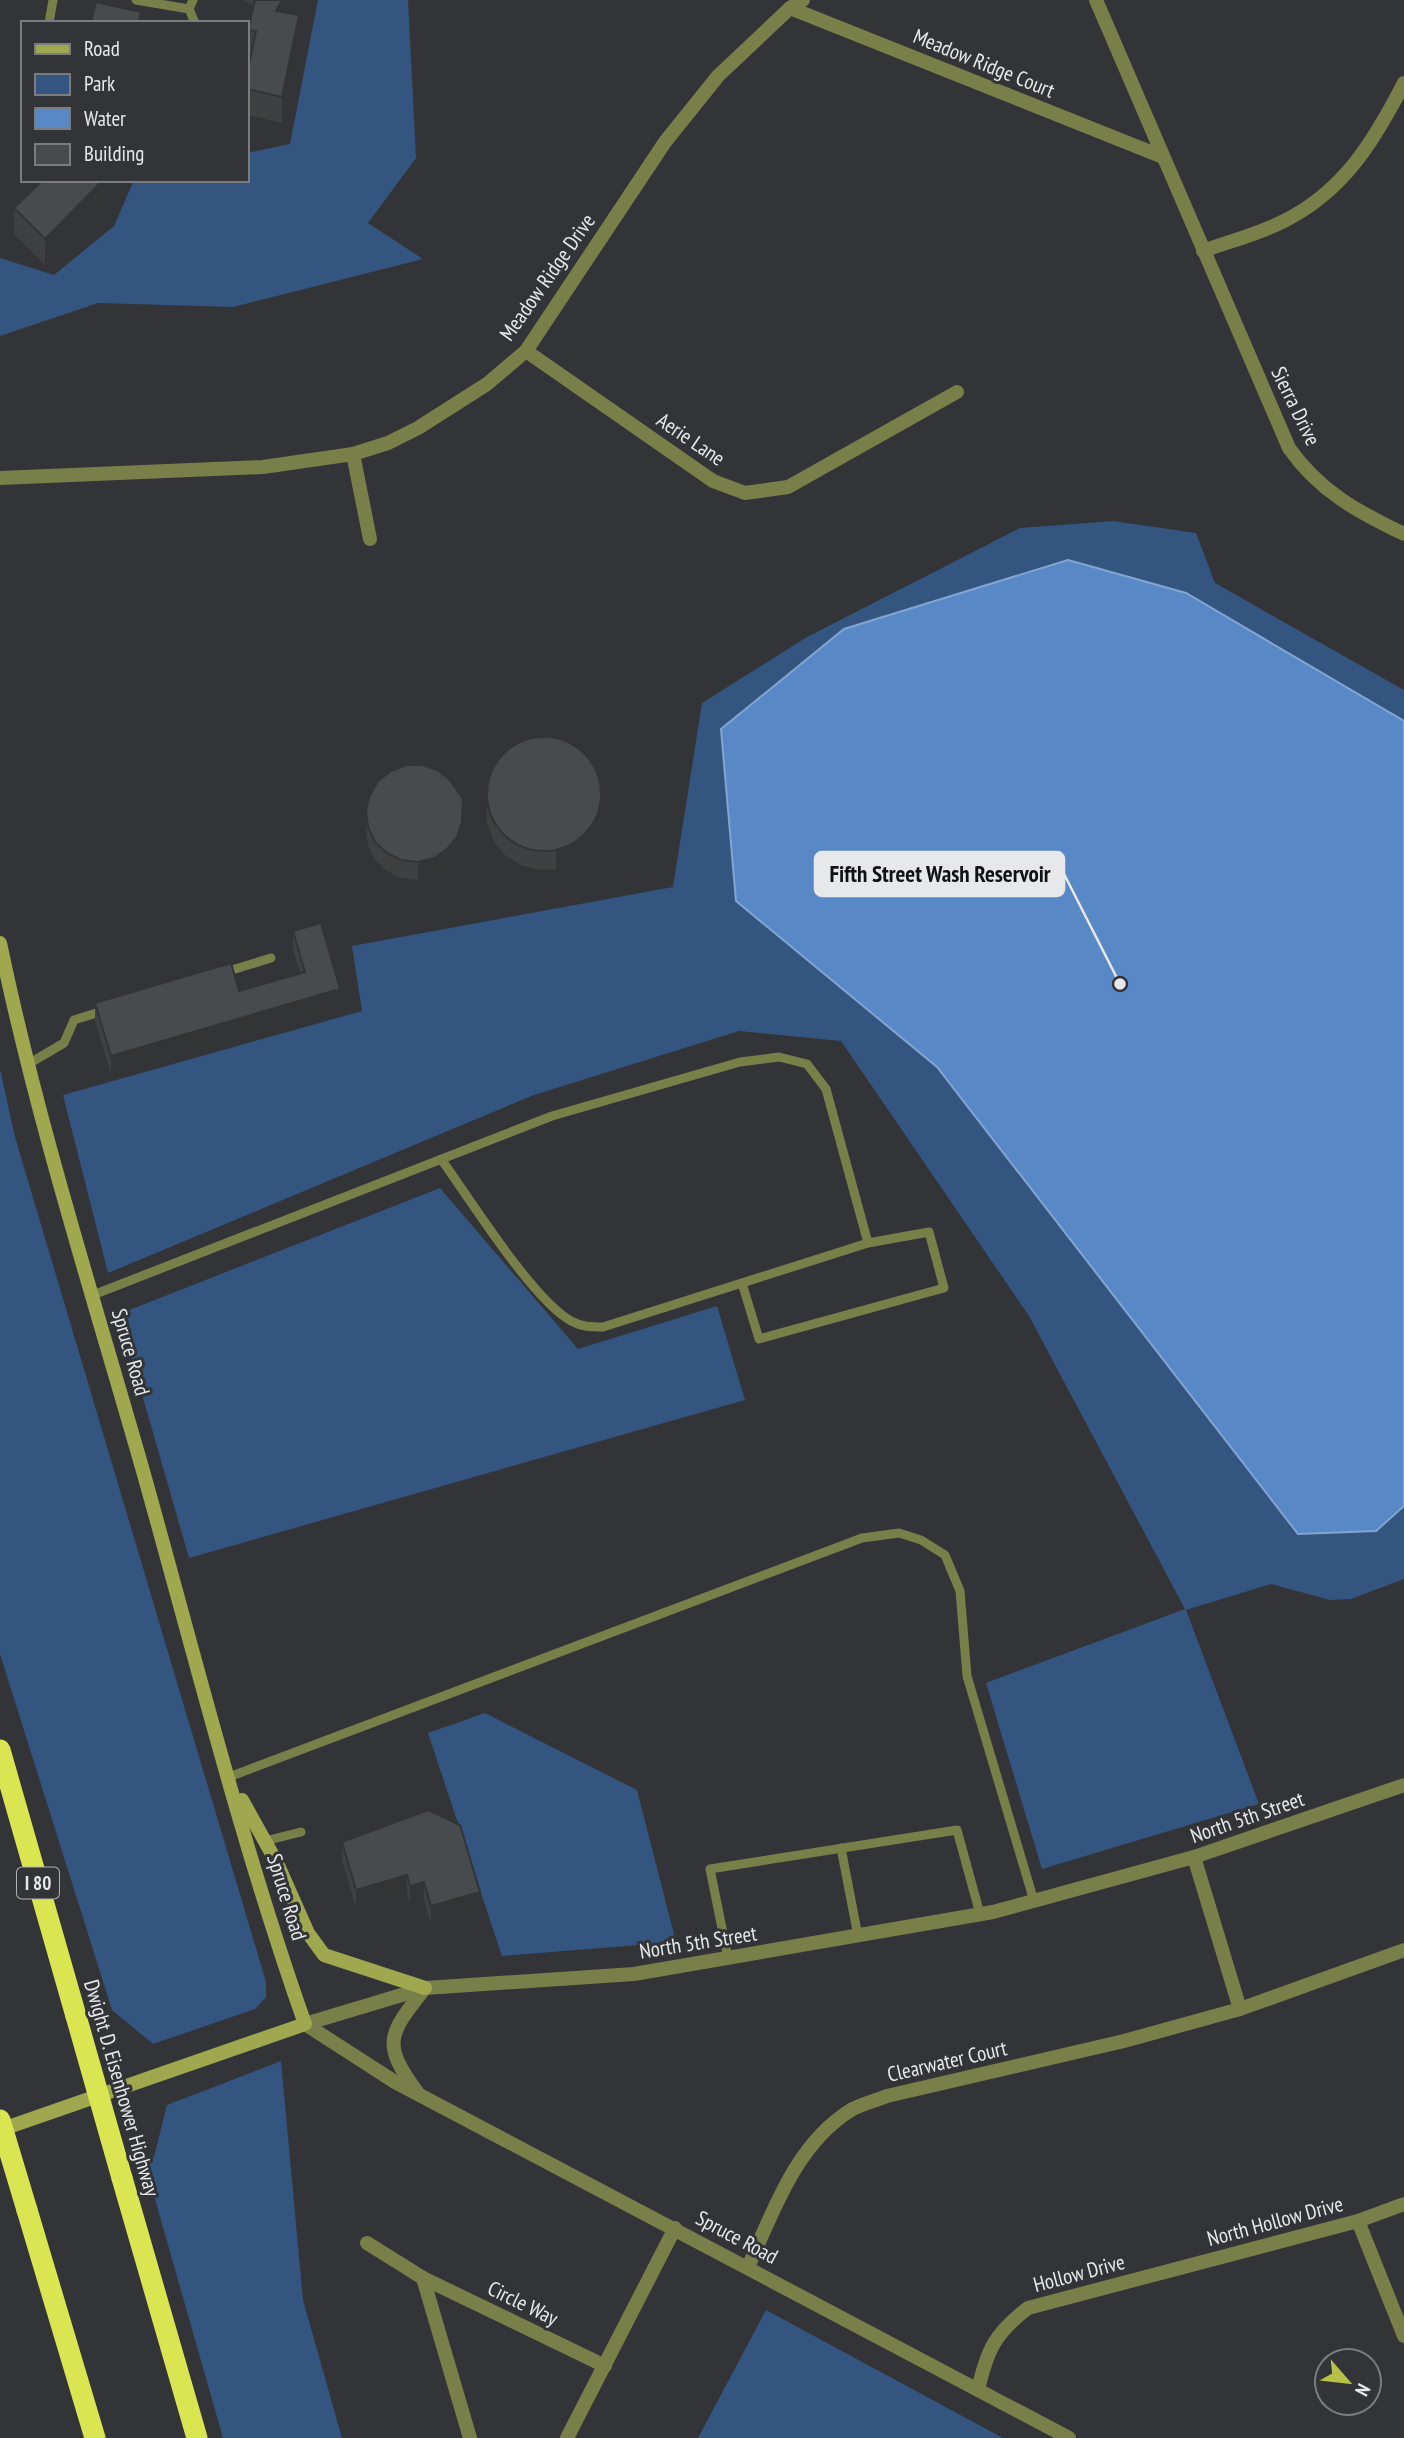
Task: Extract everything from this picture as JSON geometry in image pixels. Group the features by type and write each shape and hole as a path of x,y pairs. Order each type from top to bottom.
{"highway":[{"name":"Dwight D. Eisenhower Highway","path":"0,1750 197,2438"},
{"path":"0,2120 95,2438"}],"main road":[{"name":"Spruce Road","path":"0,943 93,1294 229,1777 305,2024"},
{"path":"229,1777 265,1841 308,1933 324,1955 425,1988"},
{"name":"North 5th Street","path":"0,2130 305,2024"}],"street":[{"name":"Meadow Ridge Drive","path":"0,478 263,467 353,454 388,443 418,428 487,384 526,351 665,142 718,76 790,8 803,0"},
{"name":"Sierra Drive","path":"1096,0 1293,455 1322,487 1354,510 1404,534"},
{"name":"Meadow Ridge Court","path":"790,8 1163,157"},
{"path":"1203,251 1282,223 1319,201 1351,172 1378,133 1404,83"},
{"name":"Aerie Lane","path":"526,351 713,481 745,492 788,487 957,392"},
{"path":"353,454 370,539"},
{"name":"North 5th Street","path":"305,2024 425,1988 634,1974 980,1914 1194,1857 1404,1785"},
{"path":"1194,1857 1240,2009"},
{"name":"Clearwater Court","path":"748,2267 808,2147 831,2125 854,2109 887,2096 1124,2041 1240,2009 1404,1950"},
{"path":"420,2095 400,2068 392,2048 397,2023 425,1988"},
{"name":"Spruce Road","path":"305,2024 349,2054 420,2095 1069,2438"},
{"name":"North Hollow Drive","path":"1156,2274 1358,2221 1404,2204"},
{"path":"1358,2221 1404,2336"},
{"path":"567,2438 675,2228"},
{"name":"Circle Way","path":"367,2244 423,2278 605,2366"},
{"name":"Hollow Drive","path":"978,2390 986,2354 1006,2325 1028,2308 1156,2274"},
{"path":"423,2278 470,2438"}],"lane":[{"path":"49,21 53,0"},
{"path":"136,0 191,4"},
{"path":"205,979 271,958"},
{"path":"30,1063 64,1043 74,1020 113,1008"},
{"path":"93,1294 552,1116 740,1062 779,1057 807,1064 826,1090 868,1243"},
{"path":"441,1159 534,1286 569,1320 585,1327 603,1327 868,1243 929,1232 944,1288 759,1339 742,1283"},
{"path":"229,1777 850,1542 899,1533 921,1539 945,1555 960,1591 967,1676 1034,1901"},
{"path":"728,1958 710,1869 957,1830 980,1914"},
{"path":"265,1841 301,1832"},
{"path":"841,1848 858,1936"}],"green space":[{"path":"318,0 408,0 416,158 368,223 423,259 233,307 98,303 0,336 0,258 54,275 114,226 133,182 248,182 248,153 290,144"},
{"path":"1113,521 1196,533 1215,583 1404,690 1404,1579 1351,1599 1330,1600 1271,1584 1186,1610 1259,1804 1042,1869 986,1683 1185,1609 1029,1316 841,1041 739,1031 534,1095 108,1273 63,1095 362,1011 352,946 673,887 702,703 807,637 1020,528"},
{"path":"0,1069 15,1137 266,1982 266,1997 255,2009 153,2044 112,2010 0,1654"},
{"path":"440,1188 578,1349 717,1306 745,1400 189,1558 119,1314"},
{"path":"485,1713 637,1790 676,1942 502,1956 428,1733"},
{"path":"281,2061 303,2300 342,2438 223,2438 145,2164 154,2157 167,2105"},
{"path":"766,2310 1003,2438 698,2438"}],"water":[{"path":"1068,560 1186,593 1404,721 1404,1506 1376,1531 1298,1534 937,1067 736,901 721,729 844,629"}],"building":[{"path":"255,0 282,0 276,11 299,15 282,97 248,89 248,69 256,31 248,30"},
{"path":"96,2 141,12 139,21 91,21"},
{"path":"41,182 101,182 45,239 14,208"},
{"path":"544,737 566,741 585,753 597,772 601,794 597,816 585,835 566,847 544,851 522,847 503,835 491,816 487,794 491,772 503,753 522,741"},
{"path":"407,765 422,765 437,770 449,779 463,799 462,822 457,837 447,849 434,858 418,862 401,860 387,853 375,842 368,827 366,811 370,795 378,781 391,771"},
{"path":"321,923 340,989 111,1056 95,1003 231,963 239,991 305,972 293,931"},
{"path":"428,1810 460,1825 480,1892 431,1906 424,1882 410,1886 407,1875 356,1890 342,1842"}],"place":[{"name":"Fifth Street Wash Reservoir","path":"1120,984"}]}
